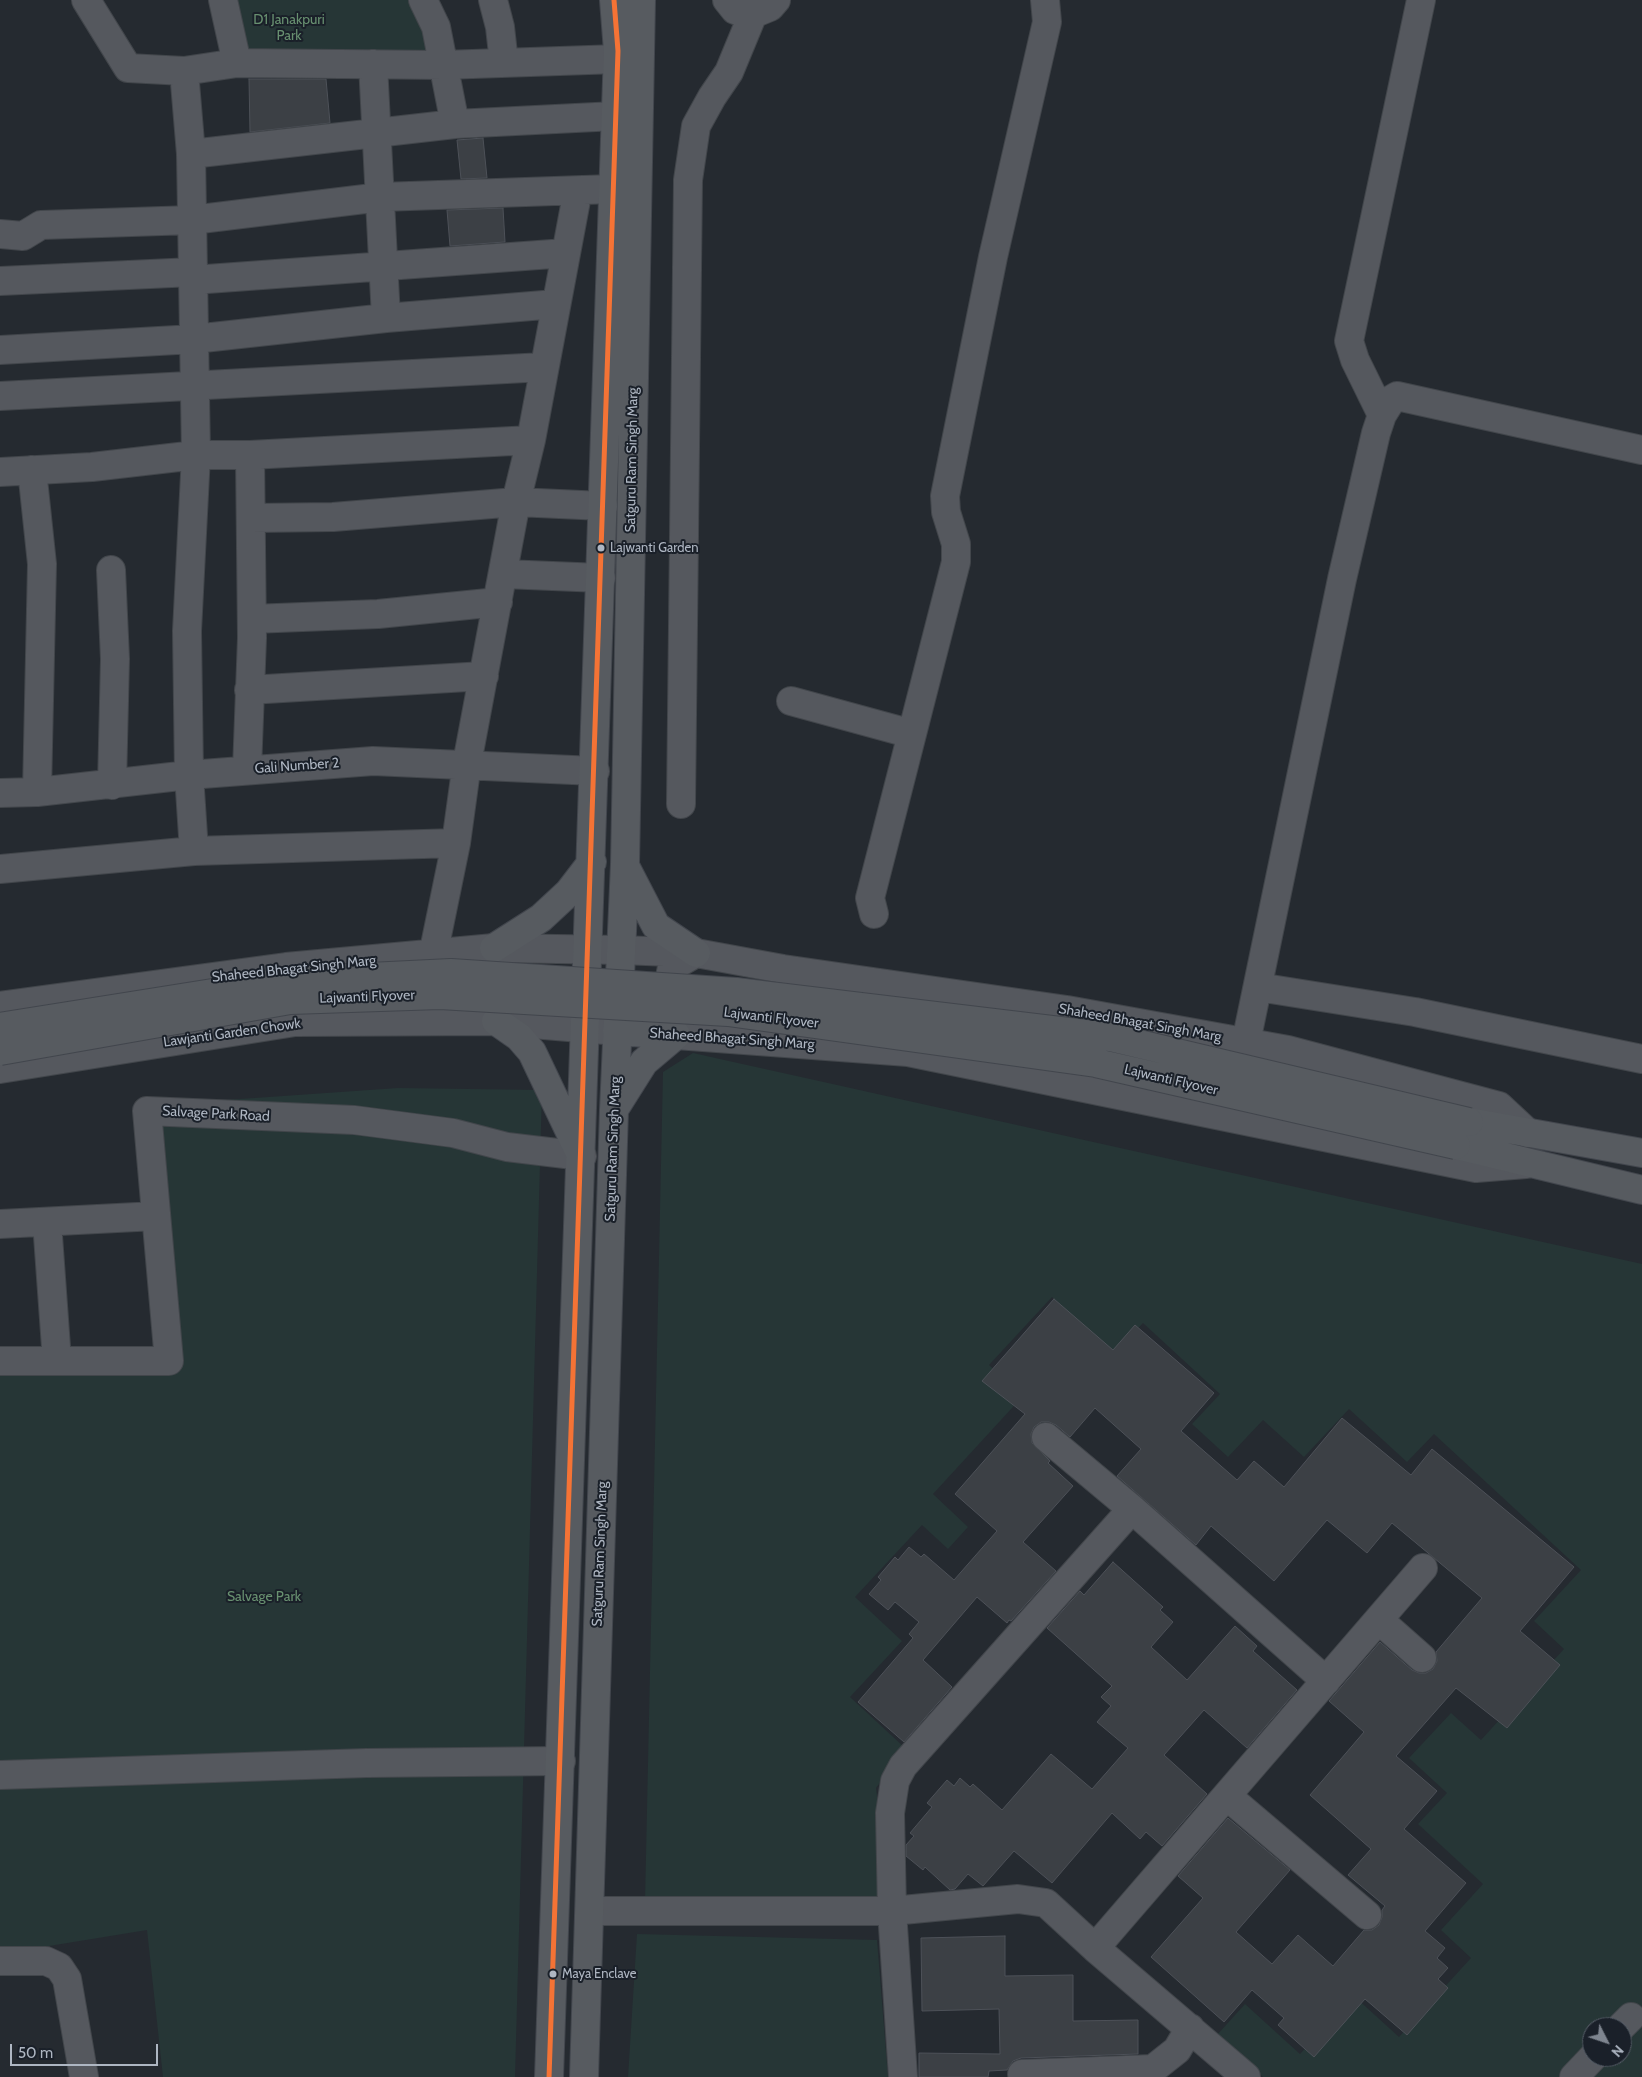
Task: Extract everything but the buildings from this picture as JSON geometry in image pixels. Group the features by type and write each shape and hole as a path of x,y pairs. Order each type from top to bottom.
{"main road":[{"name":"Satguru Ram Singh Marg","path":"589,950 618,59 614,0"},
{"name":"Satguru Ram Singh Marg","path":"621,950 625,864 641,0"},
{"path":"494,948 541,918 569,892 592,862"},
{"path":"625,864 656,926 696,953"},
{"path":"549,2077 589,950"},
{"path":"617,1031 621,950"},
{"name":"Lajwanti Flyover","path":"0,1027 288,982 451,973 736,992 1110,1037 1463,1133 1533,1163"},
{"name":"Lajwanti Flyover","path":"0,1051 290,1000 440,995 728,1012 1096,1063 1463,1133 1528,1132"},
{"path":"496,1021 518,1037 532,1052 582,1156"},
{"name":"Satguru Ram Singh Marg","path":"584,2077 617,1031"},
{"name":"Shaheed Bhagat Singh Marg","path":"617,1031 676,1035"},
{"path":"614,1110 644,1062 676,1035"},
{"path":"1528,1132 1642,1153"},
{"name":"Shaheed Bhagat Singh Marg","path":"1533,1163 1642,1190"}],"street":[{"path":"86,0 128,68 184,71 237,63 443,65 618,59"},
{"path":"223,0 237,63"},
{"path":"423,0 436,27 455,124"},
{"path":"493,0 500,27 504,63"},
{"path":"727,0 735,10 753,14 770,7 776,0"},
{"path":"874,914 870,898 938,625 956,562 956,544 946,512 945,496 993,256 1047,22 1044,0"},
{"path":"1382,415 1355,360 1349,341 1421,0"},
{"path":"681,804 688,180 696,126 712,96 729,72 753,14"},
{"path":"373,64 386,318"},
{"path":"184,71 191,154 196,455 187,631 189,775 194,851"},
{"path":"191,154 455,124 616,116"},
{"path":"0,234 23,236 41,225 192,220 381,197 614,189"},
{"path":"433,955 456,843 467,764 516,502 531,440 577,195 582,190"},
{"path":"0,281 193,276 384,268 566,252"},
{"path":"0,350 194,339 386,318 556,304"},
{"path":"0,396 544,367"},
{"path":"1246,1042 1342,579 1382,415 1392,399 1397,396 1642,450"},
{"path":"0,472 92,467 196,455 250,455 531,440"},
{"path":"247,770 252,620 250,455"},
{"path":"32,470 42,564 38,792"},
{"path":"252,518 333,517 516,502 603,506"},
{"path":"111,570 115,659 112,785"},
{"path":"504,574 601,578"},
{"path":"252,620 378,614 498,602"},
{"path":"249,690 484,676"},
{"path":"791,702 912,734"},
{"name":"Gali Number 2","path":"0,793 38,792 189,775 373,761 595,771"},
{"path":"0,869 194,851 456,843"},
{"name":"Shaheed Bhagat Singh Marg","path":"0,1006 286,967 494,948 589,950"},
{"path":"589,950 621,950"},
{"name":"Shaheed Bhagat Singh Marg","path":"621,950 696,953 793,970 1067,1010 1288,1050 1499,1106 1528,1132"},
{"path":"676,1035 661,1021 672,967 696,953"},
{"path":"286,967 305,976 308,1006 295,1022"},
{"path":"1258,987 1415,1012 1642,1059"},
{"name":"Lawjanti Garden Chowk","path":"0,1069 295,1022 496,1021 617,1031"},
{"name":"Shaheed Bhagat Singh Marg","path":"676,1035 908,1052 1476,1168 1533,1163"},
{"name":"Salvage Park Road","path":"0,1361 169,1361 147,1110 354,1120 454,1133 507,1147 582,1156"},
{"path":"0,1224 156,1216"},
{"path":"46,1222 58,1361"},
{"path":"1046,1437 1132,1509 1326,1681"},
{"path":"904,2077 892,1911 890,1813 895,1781 903,1766 1132,1509"},
{"path":"1095,1948 1423,1568"},
{"path":"1379,1620 1422,1658"},
{"path":"0,1775 368,1763 560,1761"},
{"path":"1227,1796 1366,1915"},
{"path":"590,1911 892,1911 1018,1899 1046,1903 1095,1948 1246,2077"},
{"path":"0,1961 46,1961 59,1967 67,1978 84,2077"},
{"path":"1022,2074 1153,2069 1177,2050 1190,2028"},
{"path":"1574,2077 1584,2067"}],"green space":[{"name":"D1 Janakpuri Park","path":"232,0 414,0 431,52 244,58"},
{"path":"693,1053 1642,1264 1642,2077 1263,2077 1217,2035 1245,2004 1300,2054 1354,1996 1399,2037 1471,1958 1441,1930 1483,1884 1418,1824 1447,1793 1409,1758 1451,1713 1481,1740 1564,1649 1534,1621 1581,1570 1434,1434 1407,1462 1349,1409 1304,1457 1263,1420 1228,1457 1192,1424 1220,1394 1143,1323 1114,1354 1052,1297 989,1365 1023,1396 933,1494 968,1527 948,1549 922,1525 855,1597 902,1641 850,1697 905,1748 876,1788 890,1904 645,1901 663,1072"},
{"name":"Salvage Park","path":"398,1088 542,1090 515,2077 163,2077 147,1930 0,1954 0,1355 168,1350 154,1105"},
{"path":"637,1934 877,1940 888,2077 628,2077"}],"transit line":[{"path":"549,2077 618,51 614,0"}],"place":[{"name":"Lajwanti Garden","path":"601,548"},
{"name":"Maya Enclave","path":"553,1974"}]}
